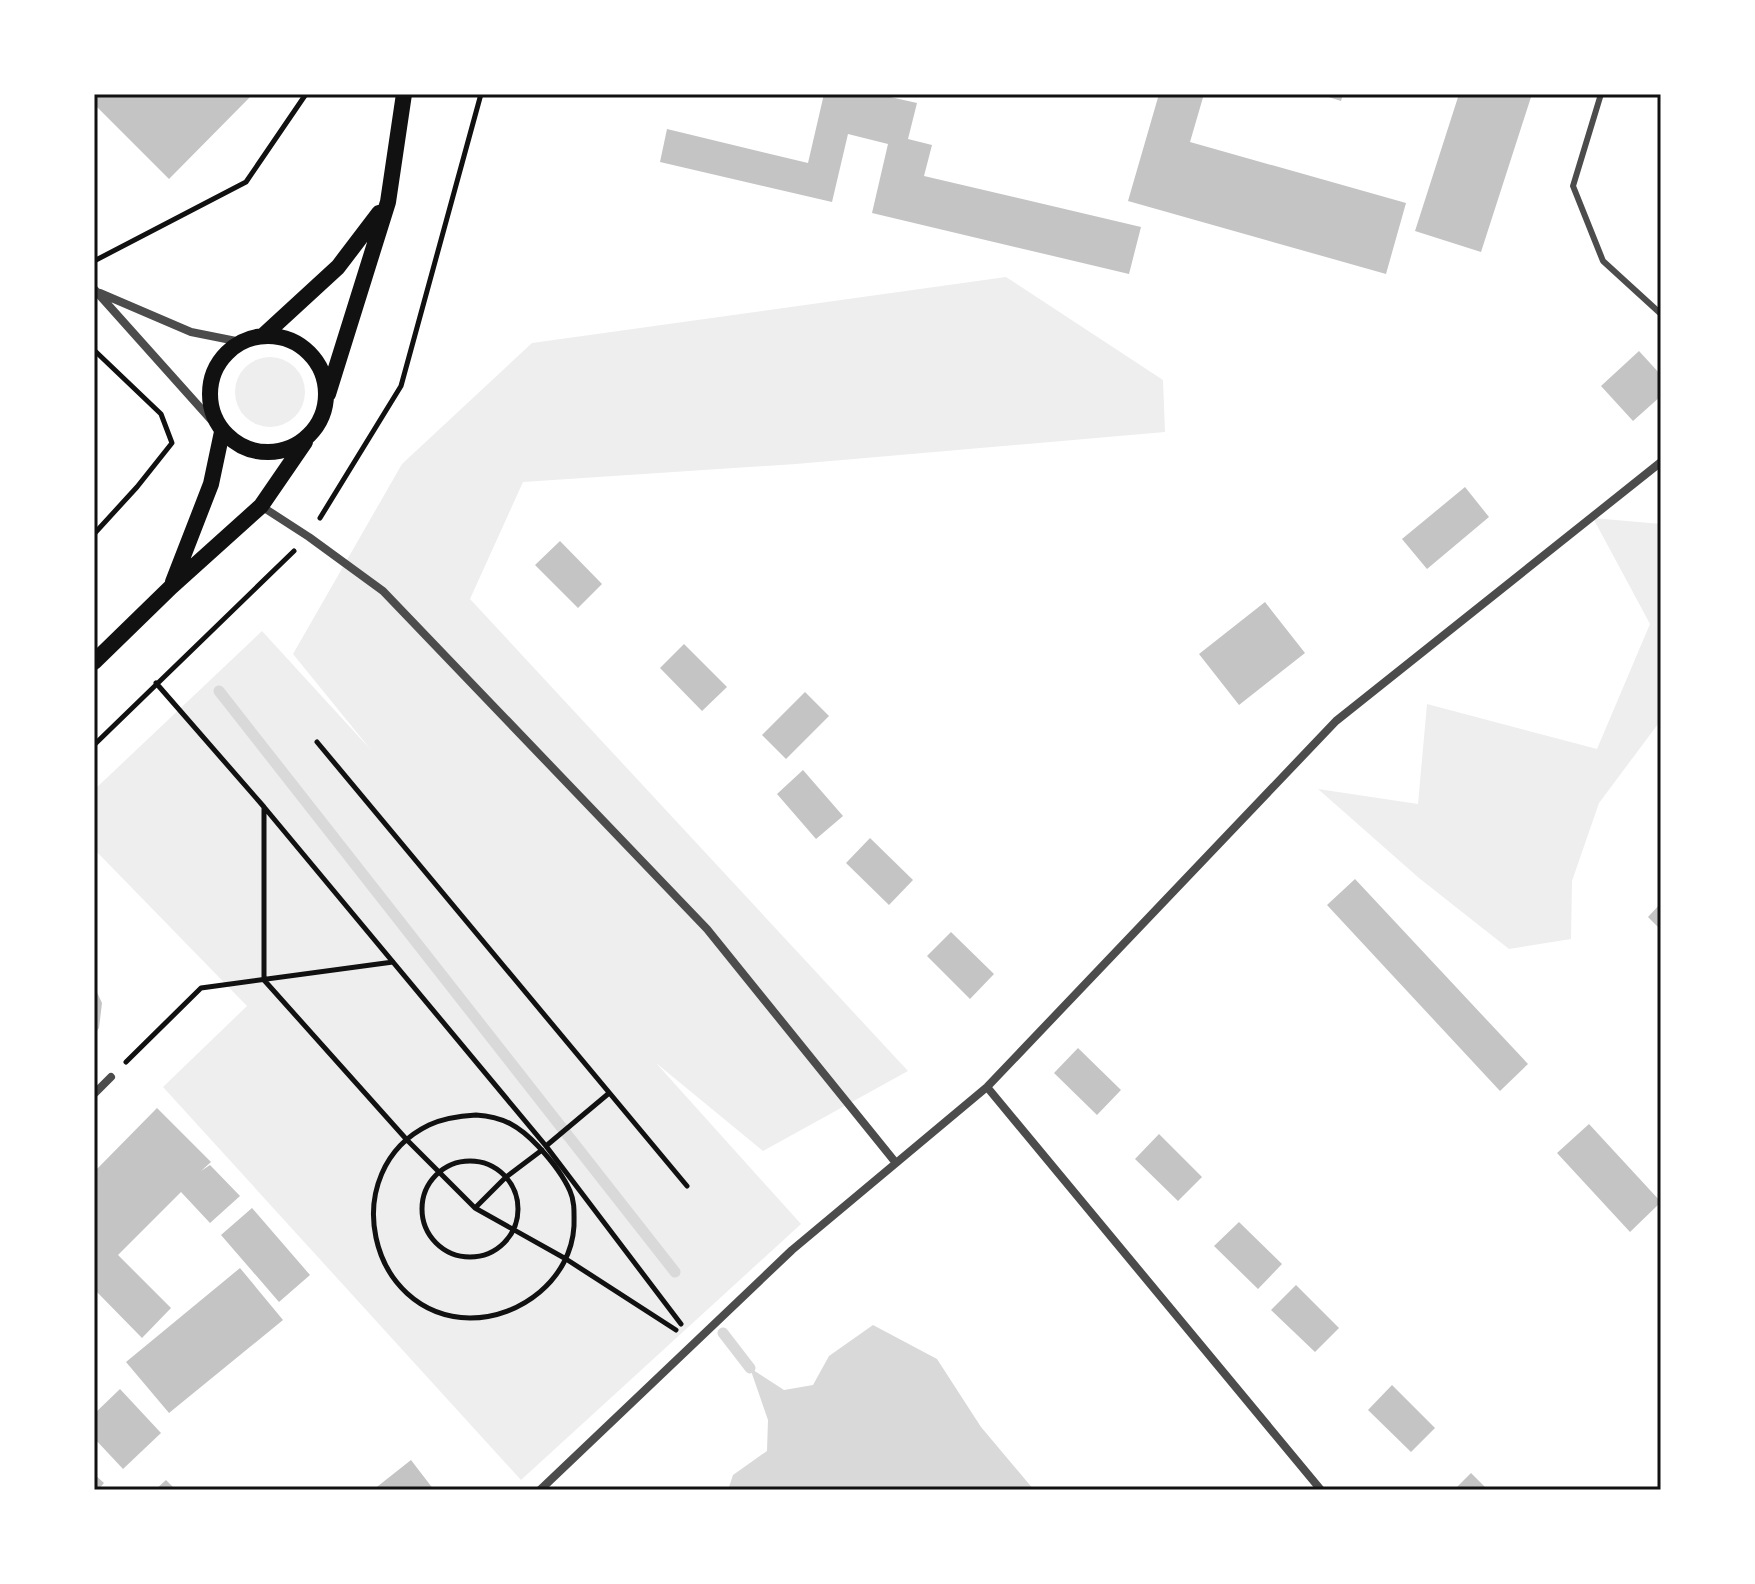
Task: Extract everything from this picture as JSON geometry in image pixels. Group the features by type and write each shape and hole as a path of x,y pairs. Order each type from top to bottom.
{"main road":[{"path":"94,662 261,506 320,421 388,202 404,94"},
{"path":"264,335 338,267 388,202"},
{"path":"309,437 293,448 274,453 254,452 236,445 222,432 210,408 210,382 221,358 241,342 264,335 281,337 298,344 321,369 326,386 325,403"},
{"path":"171,587 211,484 222,432"}],"street":[{"path":"95,290 191,332 241,342"},
{"path":"95,290 222,432"},
{"path":"540,1490 792,1250 987,1087 1336,721 1661,462"},
{"path":"261,506 383,591 707,929 896,1163"},
{"path":"94,1094 111,1077"},
{"path":"987,1087 1321,1490"}],"lane":[{"path":"1601,94 1573,186 1603,261 1661,314"}],"path":[{"path":"96,260 246,182 306,94"},
{"path":"94,350 161,414 172,443 94,534"},
{"path":"156,683 393,962 544,1148 694,1341"},
{"path":"317,742 687,1186"},
{"path":"264,807 264,980 407,1140 475,1208 566,1259 694,1341"},
{"path":"111,1077 201,988 393,962"},
{"path":"475,1208 505,1178 608,1094"},
{"path":"495,1116 509,1120 544,1148 571,1192 575,1210 573,1235 566,1259 549,1284 526,1303 499,1315 469,1318 439,1312 413,1297 392,1276 377,1250 372,1220 375,1190 387,1163 407,1140 428,1126 451,1117 495,1116"},
{"path":"469,1162 485,1164 499,1171 517,1198 518,1214 505,1242 492,1252 477,1257 462,1257 447,1252 435,1242 426,1229 423,1214 429,1185 439,1173 453,1164 469,1162"}],"shaded area":[{"path":"1006,277 1163,380 1165,432 796,464 523,482 470,599 908,1071 763,1151 656,1063 801,1224 521,1480 163,1087 247,1006 94,849 94,790 262,631 371,750 293,654 402,464 532,343"},
{"path":"270,357 295,367 305,392 295,417 270,427 245,417 235,392 245,367"},
{"path":"1593,518 1661,524 1661,720 1599,803 1572,881 1571,939 1509,949 1419,878 1318,789 1418,804 1427,704 1597,749 1650,624"},
{"path":"873,1325 937,1359 981,1427 1034,1490 728,1490 733,1475 767,1451 768,1420 750,1368 784,1390 813,1385 829,1356"}],"building":[{"path":"94,94 253,94 169,179 94,104"},
{"path":"824,94 877,94 917,103 908,139 932,145 924,176 1141,227 1129,274 872,213 888,144 848,134 832,202 660,162 667,129 808,163"},
{"path":"1159,94 1204,94 1190,142 1406,203 1386,274 1128,201"},
{"path":"1319,94 1343,94 1341,101"},
{"path":"1459,94 1532,94 1481,252 1415,231"},
{"path":"1639,351 1661,375 1661,396 1633,421 1601,386"},
{"path":"1465,487 1489,517 1427,569 1402,539"},
{"path":"560,541 602,584 578,608 535,565"},
{"path":"1265,602 1305,653 1239,705 1199,654"},
{"path":"684,644 727,687 702,711 660,668"},
{"path":"805,692 829,716 786,759 762,735"},
{"path":"803,770 843,816 816,839 777,794"},
{"path":"870,838 913,880 889,905 846,863"},
{"path":"1355,879 1528,1064 1500,1091 1327,905"},
{"path":"1661,903 1661,930 1648,917"},
{"path":"951,932 994,974 970,999 927,956"},
{"path":"94,986 102,1003 99,1028 94,1035"},
{"path":"1078,1048 1121,1090 1097,1115 1054,1073"},
{"path":"157,1108 211,1162 201,1171 210,1165 240,1196 210,1223 181,1192 118,1255 171,1308 142,1338 94,1289 94,1172"},
{"path":"1589,1124 1661,1202 1630,1232 1557,1153"},
{"path":"1159,1134 1202,1177 1178,1201 1135,1159"},
{"path":"252,1208 310,1275 279,1302 221,1235"},
{"path":"1239,1222 1282,1264 1258,1289 1214,1246"},
{"path":"240,1268 283,1320 169,1413 126,1362"},
{"path":"1296,1285 1339,1328 1315,1352 1271,1310"},
{"path":"1392,1385 1435,1428 1411,1452 1368,1410"},
{"path":"120,1389 161,1433 123,1469 94,1438 94,1414"},
{"path":"411,1460 434,1490 373,1490"},
{"path":"1471,1473 1488,1490 1454,1490"},
{"path":"94,1474 104,1483 98,1490 94,1490"},
{"path":"166,1480 176,1490 155,1490"}],"waterway":[{"path":"219,691 675,1272"},
{"path":"723,1333 750,1368"}]}
